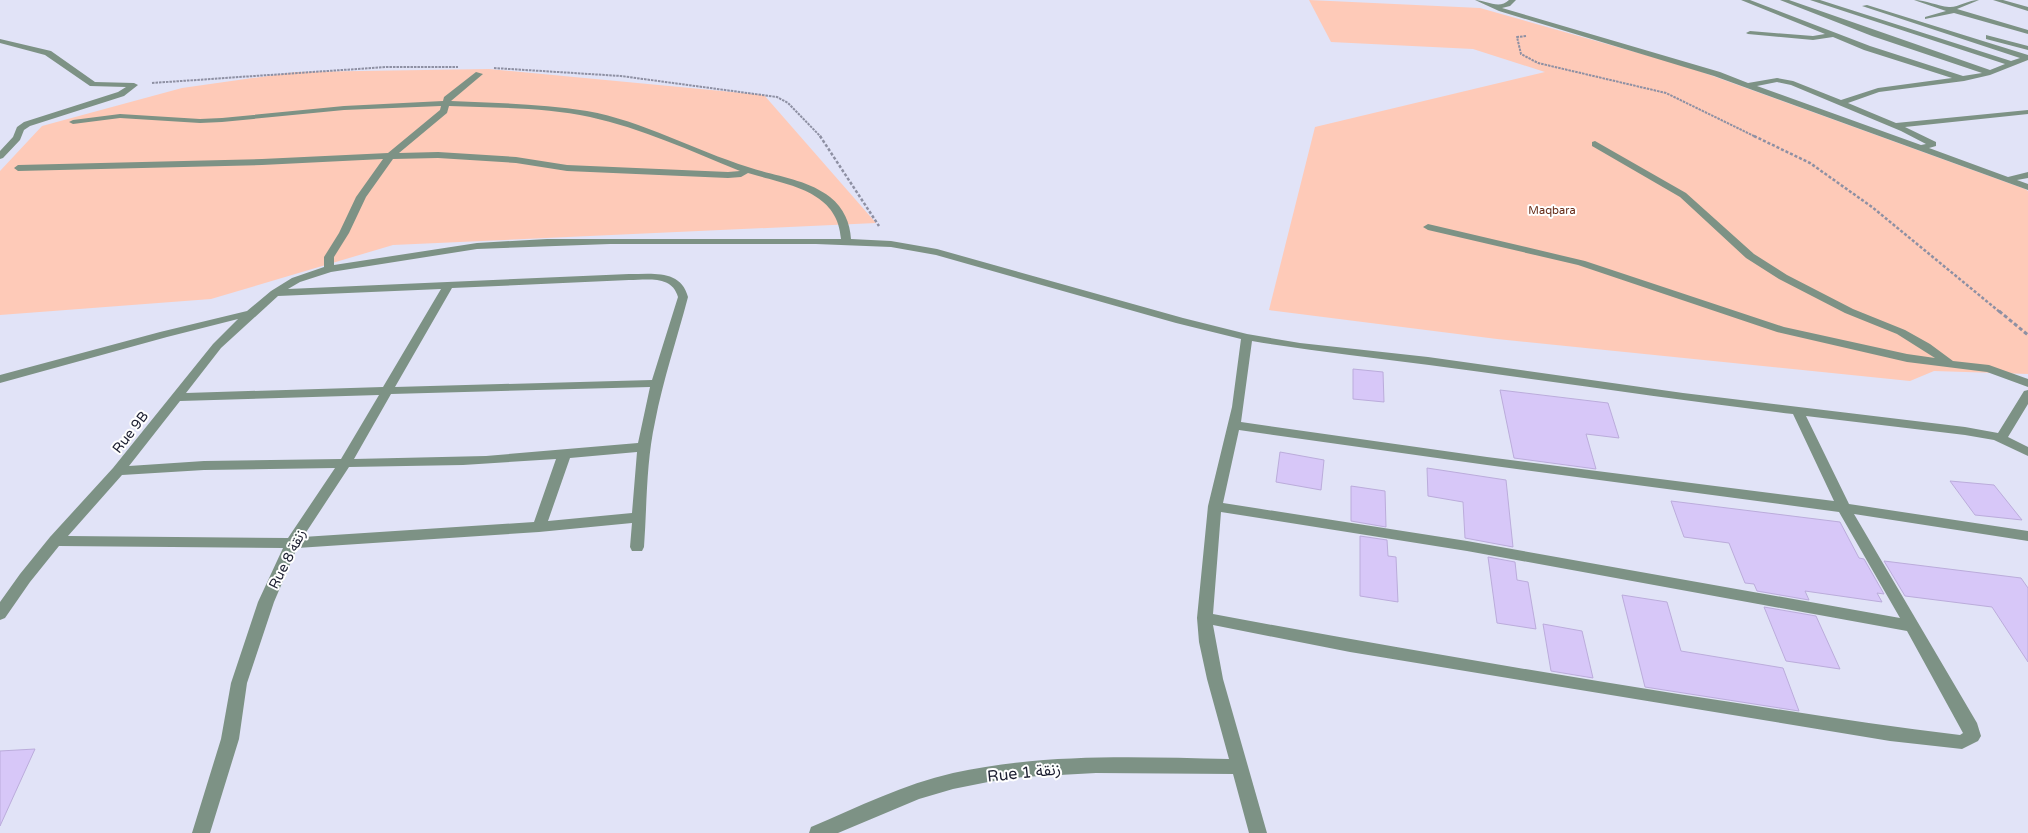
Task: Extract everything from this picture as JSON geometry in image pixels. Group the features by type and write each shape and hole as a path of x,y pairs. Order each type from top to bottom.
{"street":[{"path":"1478,0 1489,6 1682,62 2028,187"},
{"path":"1489,6 1508,5 1513,0"},
{"path":"1744,0 1835,35 1964,79"},
{"path":"1783,0 1875,34 1990,72"},
{"path":"1813,0 2028,68"},
{"path":"1872,0 2028,48"},
{"path":"1917,0 2028,32"},
{"path":"1927,18 1976,0"},
{"path":"1996,0 2028,10"},
{"path":"1865,6 2028,58"},
{"path":"1750,33 1813,38 1835,35"},
{"path":"0,41 48,53 93,84 134,85 121,94 27,124 20,129 17,138 0,156"},
{"path":"1840,102 1878,90 1964,79 2028,58"},
{"path":"329,268 329,257 344,233 360,197 390,156 444,111 447,99 479,74"},
{"path":"1748,85 1768,81 1784,81 1895,125 1933,144 1922,148"},
{"path":"73,122 128,116 176,120 222,120 344,108 446,103 531,106 589,114 673,141 747,170 808,188 827,199 840,214 845,226 846,241"},
{"path":"1895,125 2028,112"},
{"path":"1595,144 1683,195 1743,250 1783,277 1849,311 1901,332 1950,363"},
{"path":"18,168 262,162 438,155 516,160 567,168 728,175 741,174 747,170"},
{"path":"2009,179 2026,176"},
{"path":"1428,227 1581,263 1780,330 1907,358 1989,369 2028,383"},
{"name":"Rue 9B","path":"0,614 25,578 55,541 118,471 217,346 251,313 276,293 296,280 329,268 477,246 522,243 846,241 890,244 937,252 1188,324 1247,337 1352,353 1965,431 2001,438 2028,452"},
{"path":"276,293 629,277 658,277 673,280 681,289 683,297 657,383 644,446 644,478 637,547"},
{"name":"Rue 8 زنقة","path":"201,833 230,739 239,683 245,663 252,648 266,602 292,543 345,463 449,284"},
{"path":"0,379 164,334 251,313"},
{"path":"1247,337 1242,384 1215,506 1205,618 1207,642 1215,679 1258,833"},
{"path":"176,397 657,383"},
{"path":"2001,438 2028,394"},
{"path":"1205,618 1350,646 1625,692 1890,734 1962,742 1972,736 1971,728 1844,508 1798,411"},
{"path":"1233,425 1844,508 2028,536"},
{"path":"118,471 171,467 464,461 644,446"},
{"path":"539,526 565,454"},
{"path":"1215,506 1495,550 1912,626"},
{"path":"55,541 292,543 539,526 639,517"},
{"name":"Rue 1 زنقة","path":"818,833 898,798 952,781 1015,772 1068,768 1133,765 1241,767"}],"path":[{"path":"1526,17 1531,35 1518,37 1521,54 1538,63 1666,93 1810,163 1872,207 2028,335"}],"green space":[{"name":"Maqbara","path":"1309,0 1480,8 1688,67 2025,189 2028,191 2028,374 1934,371 1910,381 1497,339 1269,310 1315,127 1545,72 1473,49 1331,42"},
{"path":"489,69 764,95 876,223 393,245 211,299 0,315 0,171 42,126 182,88 296,72"}],"building":[{"path":"1353,369 1383,372 1384,402 1353,399"},
{"path":"1500,390 1608,403 1619,438 1586,434 1596,469 1514,458"},
{"path":"1280,452 1324,460 1321,490 1276,482"},
{"path":"1427,468 1506,480 1513,547 1465,538 1463,502 1428,496"},
{"path":"1950,481 1994,485 2022,520 1975,515"},
{"path":"1351,486 1385,491 1386,527 1351,521"},
{"path":"1671,501 1840,522 1859,558 1864,559 1884,594 1877,593 1882,602 1805,591 1809,600 1757,591 1754,584 1745,583 1729,543 1684,537"},
{"path":"1360,536 1387,540 1388,556 1396,557 1398,602 1360,596"},
{"path":"1488,557 1515,562 1517,580 1528,582 1536,629 1497,623"},
{"path":"1884,561 2021,578 2028,588 2028,662 1992,607 1905,596"},
{"path":"1622,595 1667,602 1681,651 1783,668 1799,711 1645,687"},
{"path":"1764,607 1816,616 1840,669 1786,661"},
{"path":"1543,624 1582,631 1593,678 1551,671"},
{"path":"35,749 0,826 0,751"}]}
